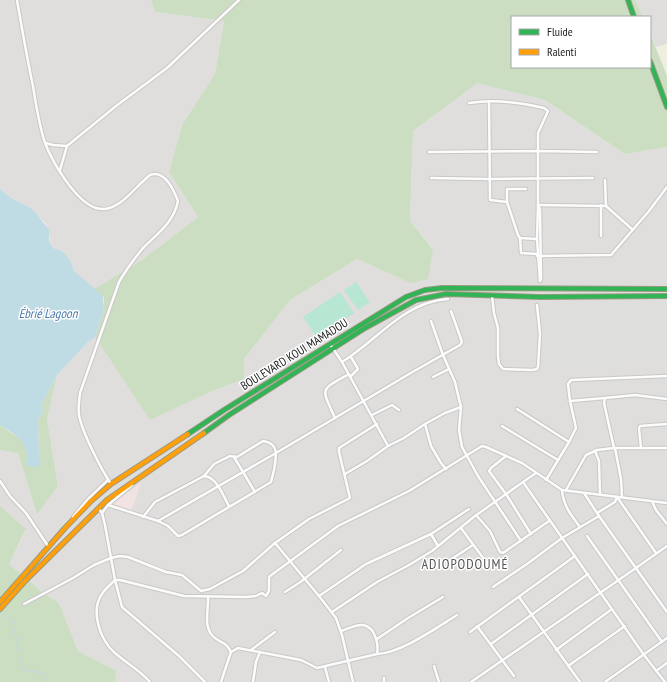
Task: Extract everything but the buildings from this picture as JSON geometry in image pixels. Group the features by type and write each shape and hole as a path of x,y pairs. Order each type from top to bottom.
{"main road":[{"path":"628,0 634,16"},
{"path":"651,65 667,107"},
{"name":"BOULEVARD KOUI MAMADOU","path":"0,602 65,528 111,484 173,445 224,410 406,297 425,290 454,287 491,289 665,289"},
{"path":"665,289 665,296"},
{"name":"BOULEVARD KOUI MAMADOU","path":"0,609 12,594 107,500 229,415 365,328 400,308 427,296 446,294 540,297 665,296"},
{"path":"101,492 107,500"}],"street":[{"path":"17,0 36,107 45,142 60,171 71,188 82,200 96,208 108,209 119,204 148,177 155,174 162,176 170,185 178,201 173,217 142,249 129,265 119,282 80,394 78,409 79,418 91,446 111,484"},
{"path":"60,171 67,146 116,106 167,68 239,0"},
{"path":"489,101 490,200 507,202"},
{"path":"468,103 489,101 523,103 547,109 547,115 538,133 537,239 538,255 540,281 541,279 538,255 540,209 538,205"},
{"path":"45,142 53,146 67,146"},
{"path":"429,152 597,152"},
{"path":"431,178 593,178"},
{"path":"605,180 606,206"},
{"path":"526,188 507,189 507,202 520,238 522,253 538,255 611,254 660,198 667,187"},
{"path":"538,205 606,206 633,230"},
{"path":"601,205 601,236"},
{"path":"520,238 537,239"},
{"path":"492,296 498,328 499,364 503,369 537,370 540,334 537,306"},
{"path":"342,362 351,357 403,315 430,302 448,299"},
{"path":"158,521 462,344 451,311"},
{"path":"431,321 443,355 455,382 461,407 459,438 466,456 521,541"},
{"path":"330,343 372,415 388,446"},
{"path":"335,418 326,399 326,388 331,384 350,376 358,369 351,357"},
{"path":"432,377 449,369"},
{"path":"546,480 570,442 576,428 568,384 571,380 667,376"},
{"path":"570,401 635,396 667,399"},
{"path":"605,398 605,411 621,479 622,497"},
{"path":"372,415 392,405 400,410"},
{"path":"345,474 388,446 404,438 444,413 461,407"},
{"path":"517,409 570,442"},
{"path":"24,604 94,565 120,556 128,557 160,570 182,575 196,588 204,591 210,589 243,571 276,543 314,516 350,498 339,448 377,424"},
{"path":"425,424 431,446 446,469"},
{"path":"641,448 640,426 667,424"},
{"path":"502,426 558,460"},
{"path":"108,505 143,517 158,521 168,526 178,536 182,535 255,492 272,480 276,453 274,446 265,441 234,457 230,456 214,464 204,476 155,502 143,517"},
{"path":"150,682 114,652 107,644 102,634 97,611 99,600 102,594 115,580 176,594 246,597 256,596 262,593 266,596 269,591 269,577 338,526 409,491 483,446 522,463 562,490 667,503"},
{"path":"566,490 586,455 595,451 614,448 667,448"},
{"path":"595,451 599,461 600,494"},
{"path":"507,456 489,470 531,534"},
{"path":"234,457 255,492"},
{"path":"102,513 108,505 154,466"},
{"path":"332,612 377,582 432,551 476,515 536,473"},
{"path":"204,476 209,476 216,483 229,506"},
{"path":"65,528 83,504 108,480"},
{"path":"0,481 10,496 26,513 49,546"},
{"path":"523,482 644,655 665,682"},
{"path":"562,490 564,503 568,512 580,527"},
{"path":"583,492 667,612"},
{"path":"493,587 615,502 617,497"},
{"path":"617,497 656,553"},
{"path":"652,501 656,510 667,524"},
{"path":"98,508 102,513 105,525 115,580 122,608 179,656 205,682"},
{"path":"319,596 366,564 431,534 469,509"},
{"path":"476,515 490,531 502,553 549,521"},
{"path":"460,528 490,566"},
{"path":"431,534 438,546"},
{"path":"587,536 662,642"},
{"path":"276,543 332,612 341,631 353,682"},
{"path":"450,560 474,545"},
{"path":"471,682 667,546"},
{"path":"285,592 341,550"},
{"path":"470,632 575,556"},
{"path":"491,644 588,574"},
{"path":"208,596 208,613 206,624 215,638 228,646 231,652"},
{"path":"377,639 443,597"},
{"path":"519,597 580,682"},
{"path":"556,650 612,609"},
{"path":"221,682 231,652 238,648 301,660 317,668 325,667 348,660 389,653 401,648 457,615"},
{"path":"341,631 363,625 369,628 377,639 377,654"},
{"path":"477,626 514,676"},
{"path":"568,666 625,626"},
{"path":"251,650 275,632"},
{"path":"606,682 667,638"},
{"path":"253,682 256,662 260,652"},
{"path":"656,671 667,663"},
{"path":"434,666 439,682"},
{"path":"325,667 328,682"},
{"path":"476,679 480,682"}],"shaded area":[{"path":"0,0 151,0 155,12 224,21 215,74 182,125 169,172 198,217 142,260 94,289 74,271 70,260 62,251 53,248 49,242 50,239 46,224 37,214 31,208 11,198 0,189"},
{"path":"635,0 667,0 667,44 656,47 651,35 651,16 643,16"},
{"path":"477,82 545,100 625,154 667,147 667,682 115,682 115,671 78,651 59,603 43,593 9,564 26,530 0,506 0,450 18,453 37,513 58,486 47,419 57,375 87,343 95,337 150,419 210,392 244,379 244,359 290,300 357,259 410,283 433,248 410,221 413,131"},
{"path":"667,301 667,361 549,367 551,302"},
{"path":"657,321 658,333 647,333 647,322"},
{"path":"141,483 131,512 111,505"}],"green space":[{"path":"151,0 635,0 643,16 511,16 511,68 651,68 651,36 667,76 667,147 625,154 545,100 477,83 413,131 410,221 433,249 428,279 410,283 357,259 290,300 244,359 244,379 210,392 150,420 95,337 104,310 104,297 94,289 142,260 198,217 169,172 182,125 215,74 224,21 155,12"},
{"path":"667,44 667,76 656,47"},
{"path":"356,282 370,302 358,310 344,290"},
{"path":"340,292 354,313 317,338 303,317"},
{"path":"57,375 47,419 58,486 37,514 18,453 0,450 0,425 20,439 25,445 27,458 41,464 39,458 38,419 43,411 41,405"},
{"path":"0,506 26,529 9,564 43,593 59,603 78,651 116,671 115,682 0,682"}],"water":[{"name":"Ébrié Lagoon","path":"0,189 11,198 31,208 37,214 49,230 49,242 53,248 62,251 70,260 74,271 103,296 104,310 95,337 87,343 57,375 41,405 43,411 38,419 39,458 41,464 35,468 26,465 26,451 21,440 0,425"}],"waterway":[{"path":"0,612 12,620 23,670 43,673 46,682"}],"traffic: fast":[{"path":"628,0 634,16"},
{"path":"651,64 667,107"},
{"path":"188,434 406,297 425,290 442,288 667,289"},
{"path":"204,433 229,415 365,328 416,300 446,294 540,297 667,296"}],"traffic: slow":[{"path":"0,609 26,580 107,500 204,433"},
{"path":"0,602 65,528 91,501 111,484 188,434"}],"district":[{"name":"ADIOPODOUMÉ","path":"465,564"}]}
